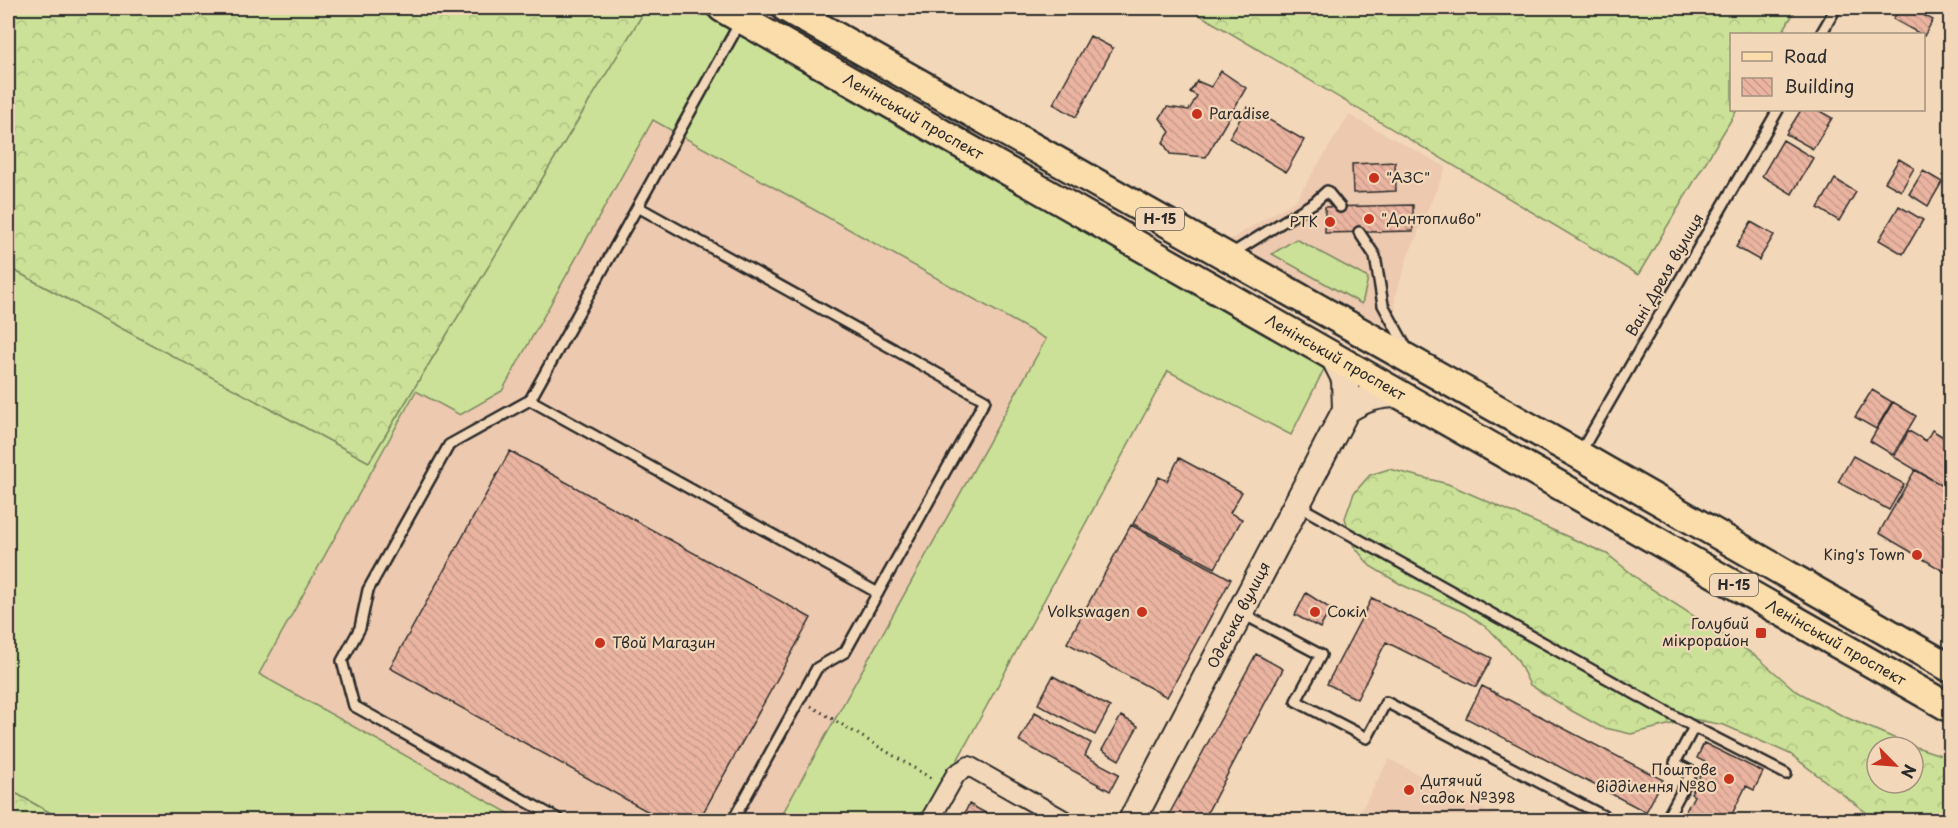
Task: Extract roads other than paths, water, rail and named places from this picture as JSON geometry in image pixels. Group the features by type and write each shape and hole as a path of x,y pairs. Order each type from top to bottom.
{"main road":[{"name":"Ленінський проспект","path":"737,11 1334,357 1950,708"},
{"name":"Н-15","path":"800,11 1226,257 1950,666"},
{"path":"1517,461 1533,431"}],"street":[{"name":"Одеська вулиця","path":"1132,820 1346,410 1345,380 1334,357"},
{"path":"1346,410 1378,394 1400,394"},
{"path":"930,820 962,768 969,766 977,768 1064,820"}],"lane":[{"path":"1822,33 1836,8"},
{"path":"560,820 354,706 342,661 360,628 368,590 449,445 530,400 638,207 737,11"},
{"name":"Вані Дреля вулиця","path":"1579,455 1777,111"},
{"path":"1226,257 1315,202 1327,191 1340,207"},
{"path":"638,207 985,400 845,652 818,668 733,820"},
{"path":"1359,232 1375,256 1383,305 1416,364"},
{"path":"530,400 878,593"},
{"path":"1297,504 1694,727 1786,774"},
{"path":"1242,613 1321,655 1296,701 1367,738 1386,702 1611,820"},
{"path":"1666,820 1692,772 1674,763 1694,727"}],"place":[{"name":"Paradise","path":"1197,114"},
{"name":"\"АЗС\"","path":"1374,178"},
{"name":"\"Донтопливо\"","path":"1369,219"},
{"name":"РТК","path":"1330,222"},
{"name":"King's Town","path":"1917,555"},
{"name":"Volkswagen","path":"1142,612"},
{"name":"Сокіл","path":"1315,612"},
{"name":"Голубий мікрорайон","path":"1761,633"},
{"name":"Твой Магазин","path":"600,643"},
{"name":"Поштове відділення №80","path":"1729,779"},
{"name":"Дитячий садок №398","path":"1409,790"}]}
